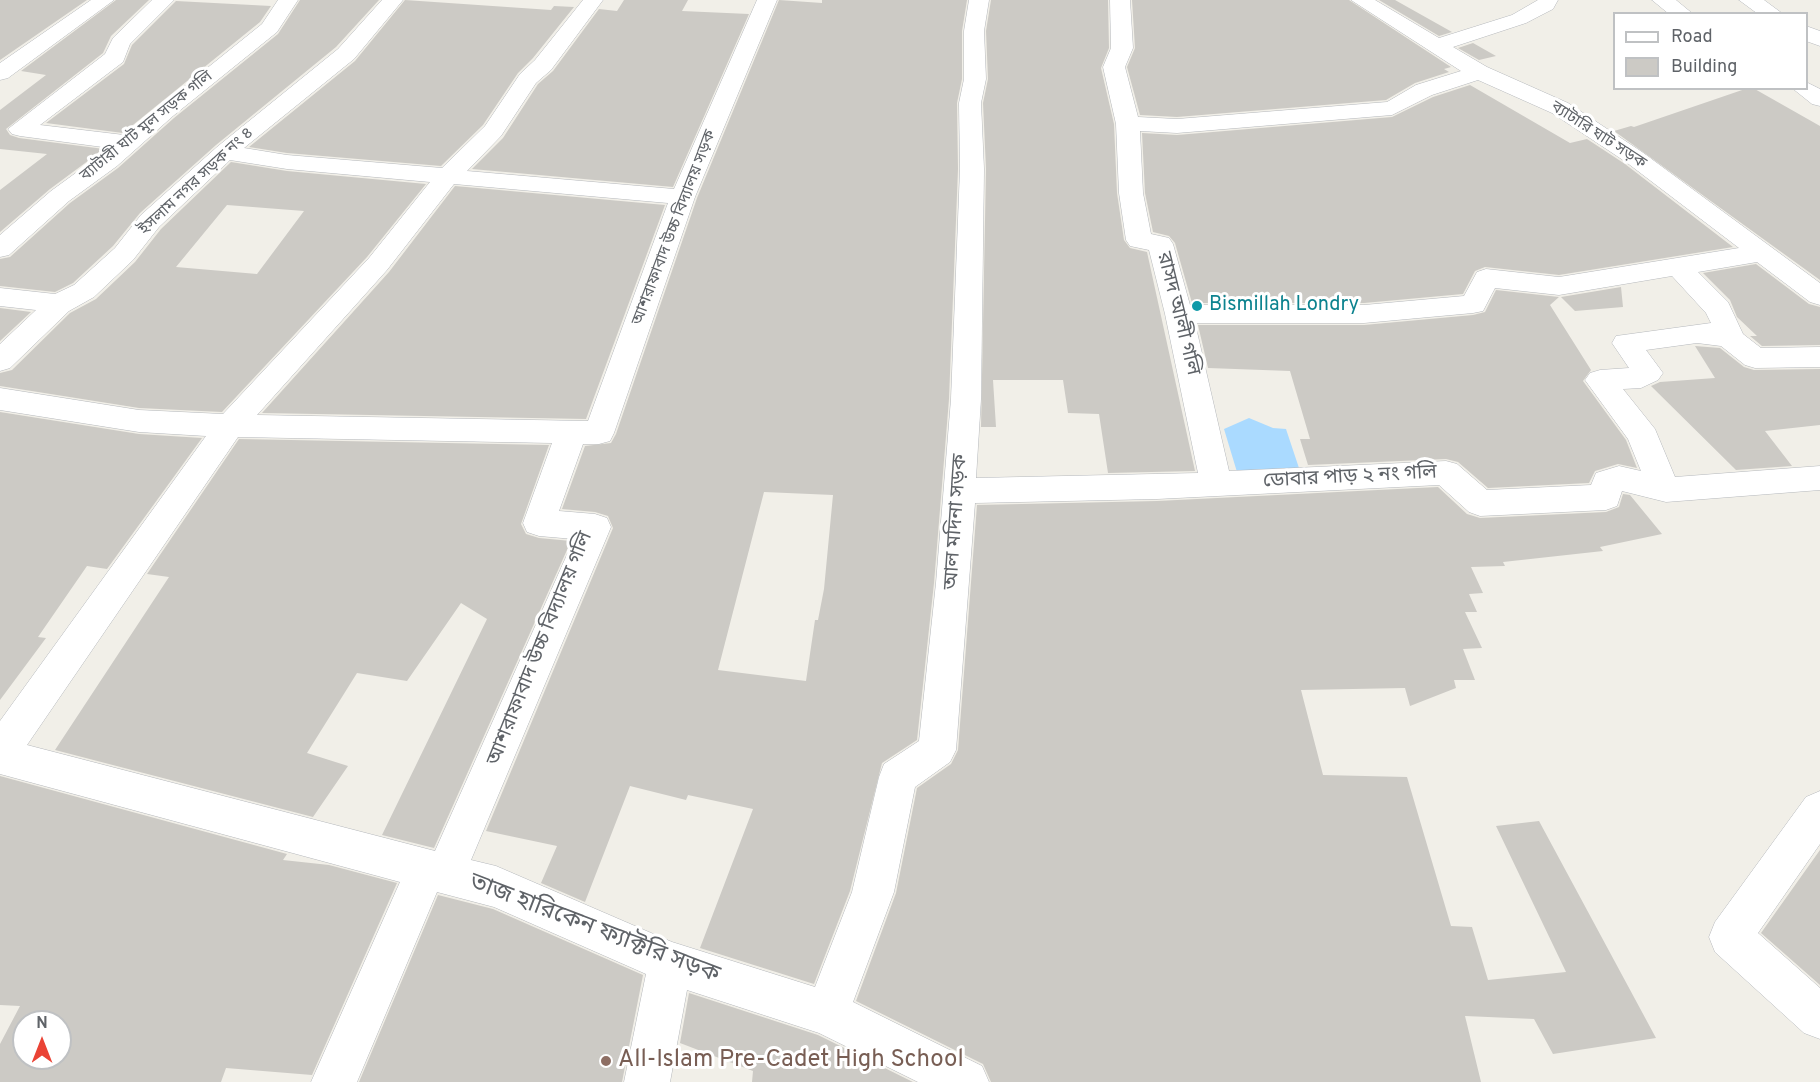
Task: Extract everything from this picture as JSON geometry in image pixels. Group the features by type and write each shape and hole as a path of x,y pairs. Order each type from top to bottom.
{"street":[{"path":"0,73 104,0"},
{"path":"128,143 20,129 115,57 120,42 164,0"},
{"name":"ব্যাটারী ঘাট মূল সড়ক গলি","path":"0,249 60,196 270,28 288,0"},
{"name":"ইসলাম নগর সড়ক নং ৪","path":"0,361 59,304 84,291 124,254 150,221 225,152 346,54 393,0"},
{"path":"0,754 230,426 378,264 448,176 493,130 528,79 543,65 593,0"},
{"name":"আশরাফাবাদ উচ্চ বিদ্যালয় সড়ক","path":"572,432 599,433 683,197 767,0"},
{"name":"আল মদিনা সড়ক","path":"827,1013 873,892 898,777 937,750 966,399 972,169 970,103 975,79 974,31 979,0"},
{"name":"রাসদ আলী গলি","path":"1120,0 1122,48 1114,67 1128,124 1131,192 1139,240 1160,243 1179,314 1216,484"},
{"name":"ব্যাটারি ঘাট সড়ক","path":"1361,0 1479,72 1560,108 1634,157 1820,296"},
{"path":"1436,46 1519,19 1546,5 1548,0"},
{"path":"1662,0 1680,12"},
{"path":"1749,0 1770,12"},
{"path":"1128,124 1177,126 1392,108 1424,90 1479,72"},
{"path":"1806,90 1820,99"},
{"path":"225,152 287,162 683,197"},
{"path":"1179,314 1387,313 1473,304 1485,278 1559,286 1761,253"},
{"path":"1666,490 1643,442 1644,437 1600,380 1641,378 1648,373 1626,343 1697,333 1729,333 1718,309 1678,267"},
{"path":"0,297 59,304"},
{"path":"1697,333 1730,338 1755,358 1820,357"},
{"path":"0,399 139,421 230,426 572,432"},
{"name":"আশরাফাবাদ উচ্চ বিদ্যালয় গলি","path":"436,871 595,527 539,523 572,432"},
{"name":"ডোবার পাড় ২ নং গলি","path":"960,491 1216,484 1446,473 1480,503 1606,497 1607,482 1619,478 1666,490 1820,478"},
{"name":"তাজ হারিকেন ফ্যাক্টরি সড়ক","path":"0,754 496,887 670,963 827,1013 966,1082"},
{"path":"1820,810 1730,938 1820,1017"},
{"path":"334,1082 436,871"},
{"path":"647,1082 670,963"}],"water":[{"path":"1249,418 1273,428 1286,429 1300,471 1237,472 1224,429"}],"building":[{"path":"0,0 87,0 0,60"},
{"path":"116,0 149,0 111,36 103,53 6,129 10,135 19,138 104,149 50,189 0,232 0,190 47,154 0,149 0,110 46,75 21,71"},
{"path":"300,0 379,0 336,47 216,145 140,213 113,246 73,283 55,292 0,286 0,259 10,257 70,203 118,168 174,118 278,34"},
{"path":"405,0 551,10 554,6 574,7 518,73 483,125 441,166 287,153 249,147 355,61"},
{"path":"624,0 688,0 682,11 749,14 673,187 472,169 503,138 538,84 553,71 599,9 617,11"},
{"path":"779,0 822,3 822,0 967,0 962,31 962,79 957,103 958,169 949,399 934,583 917,740 882,763 850,891 814,984 700,948 753,809 688,795 686,800 630,786 585,902 541,883 557,846 486,831 613,528 608,516 595,512 562,509 585,446 611,443 616,434 697,198","holes":["764,492 833,495 824,589 818,620 815,620 806,681 718,670"]},
{"path":"991,0 1108,0 1109,48 1101,68 1114,124 1117,193 1124,240 1130,248 1147,252 1195,471 1108,473 1099,414 1068,413 1063,380 993,380 996,427 981,427 986,169 983,103 988,79 986,31"},
{"path":"1132,0 1349,0 1451,67 1444,69 1449,72 1415,83 1386,100 1177,117 1140,115 1127,67 1135,48"},
{"path":"1379,0 1395,0 1452,32 1439,36"},
{"path":"176,1 271,6 260,22 123,133 46,123 124,64 132,45"},
{"path":"1473,43 1496,56 1479,60 1458,48"},
{"path":"1470,85 1570,143 1587,139 1625,164 1733,247 1559,275 1485,267 1475,271 1463,294 1364,303 1192,303 1175,243 1169,236 1153,232 1145,193 1142,133 1177,135 1392,117 1433,97"},
{"path":"1742,90 1757,90 1820,126 1820,280 1614,131 1634,127"},
{"path":"231,162 287,171 426,184 367,257 222,412 139,408 0,386 0,373 12,370 70,313 96,299 135,262 161,229","holes":["227,205 304,211 257,274 176,267"]},
{"path":"455,186 665,205 586,419 262,413 389,272"},
{"path":"1756,264 1809,304 1820,307 1820,345 1762,346 1750,336 1757,336 1737,317 1730,300 1703,273"},
{"path":"1621,287 1623,307 1575,311 1561,297"},
{"path":"1496,290 1559,297 1550,305 1591,370 1583,381 1626,440 1637,468 1618,464 1595,471 1589,483 1488,488 1458,462 1446,459 1308,465 1300,439 1310,439 1290,371 1208,368 1198,325 1364,325 1473,315 1485,312"},
{"path":"0,308 31,312 0,341"},
{"path":"1695,346 1720,348 1744,367 1754,370 1820,369 1820,425 1765,431 1792,466 1736,470 1651,386 1660,382 1715,378"},
{"path":"0,412 139,434 202,438 107,569 87,566 38,637 46,638 0,700"},
{"path":"239,439 549,445 521,524 526,534 539,538 571,541 434,848 382,835 487,619 461,603 407,681 357,673 307,753 348,766 313,817 55,750 169,577 147,574"},
{"path":"1438,487 1467,514 1480,518 1606,512 1619,507 1623,494 1630,495 1662,534 1600,547 1603,551 1503,562 1505,566 1471,567 1483,593 1469,594 1477,612 1465,612 1482,648 1463,649 1475,680 1454,680 1456,688 1410,706 1405,688 1301,690 1323,775 1407,777 1451,926 1472,927 1488,980 1566,972 1496,826 1539,821 1656,1038 1553,1054 1534,1019 1465,1016 1481,1082 991,1082 983,1064 856,1001 896,893 917,788 951,764 958,750 977,505 1157,501"},
{"path":"0,776 287,854 283,860 329,865 397,883 312,1075 226,1068 221,1082 0,1082 0,1044 12,1021 12,1070 72,1070 72,1010 18,1010 20,1006 0,1005"},
{"path":"1820,850 1820,985 1761,933"},
{"path":"438,895 493,909 643,975 622,1082 359,1082"},
{"path":"689,993 818,1035 913,1082 752,1082 753,1071 680,1043"}],"place":[{"name":"Bismillah Londry","path":"1197,306"},
{"name":"All-Islam Pre-Cadet High School","path":"606,1061"}]}
